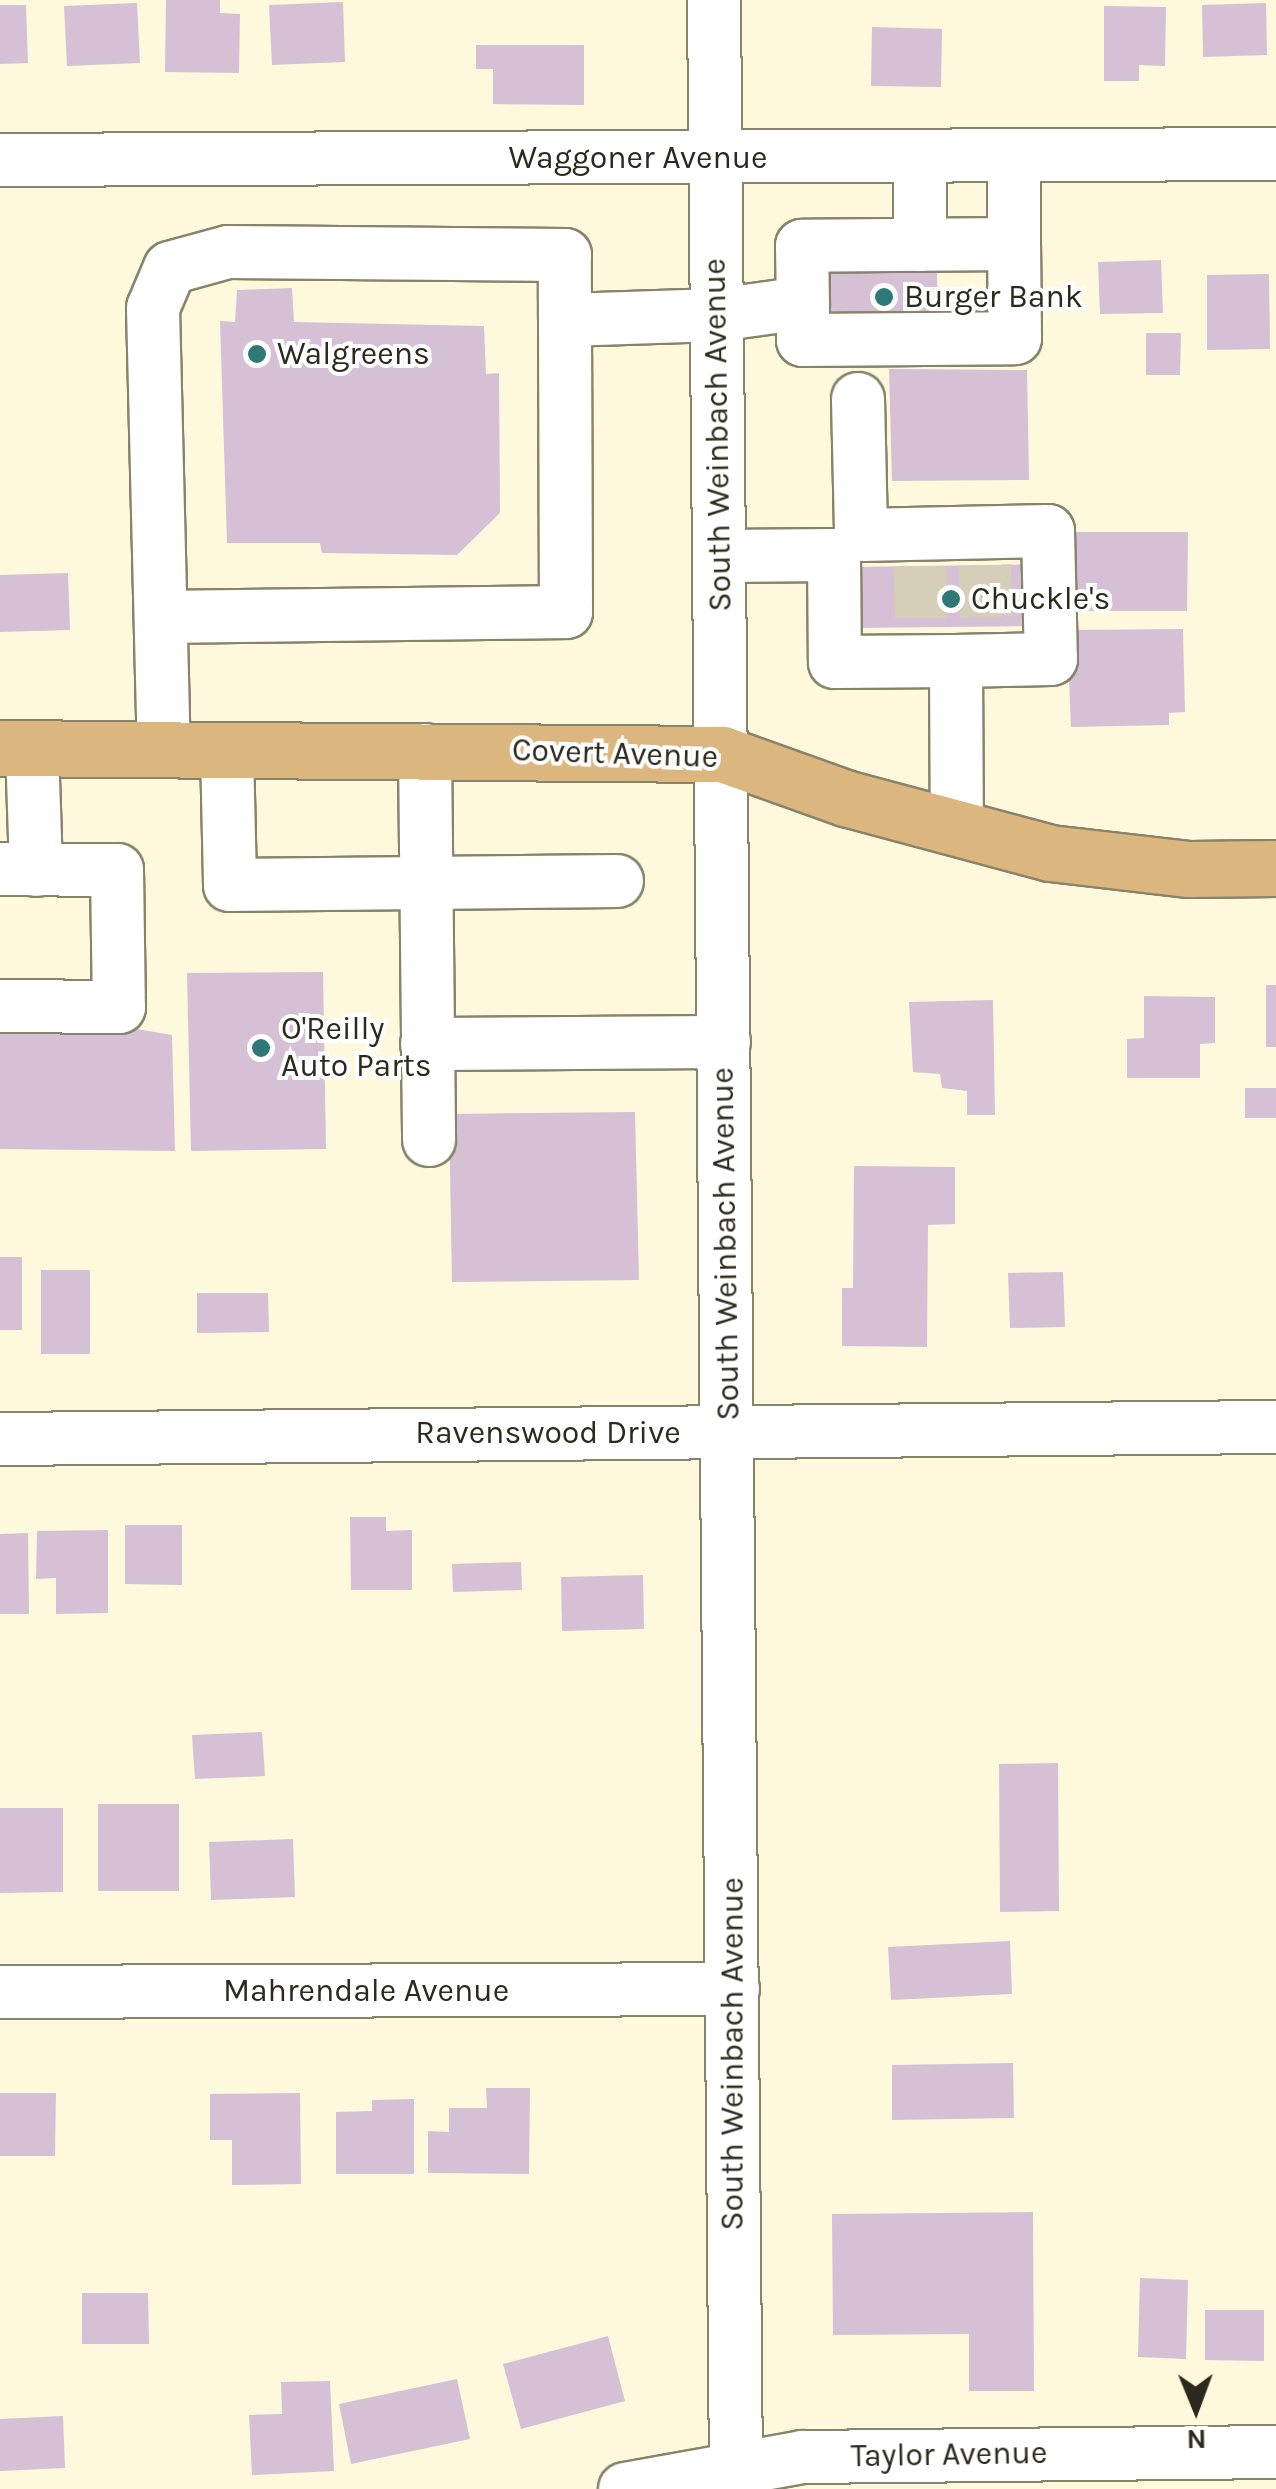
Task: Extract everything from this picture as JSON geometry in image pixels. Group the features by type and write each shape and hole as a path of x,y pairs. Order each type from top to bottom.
{"main road":[{"name":"Covert Avenue","path":"16,748 722,754 845,798 1095,860 1276,868"}],"street":[{"name":"South Weinbach Avenue","path":"714,0 736,2477"},
{"name":"Waggoner Avenue","path":"0,160 1276,154"},
{"path":"1014,155 1015,338 803,340 802,246 1014,244"},
{"path":"920,156 920,245"},
{"path":"162,617 566,612 565,255 228,252 170,268 153,308 164,749"},
{"path":"566,320 717,315 803,304"},
{"path":"720,556 847,545 986,548 1048,530 1051,659 955,648 834,662 847,545 858,399"},
{"path":"955,648 957,828"},
{"path":"0,1006 119,1007 118,870 18,869 16,748"},
{"path":"227,750 230,885 617,882"},
{"path":"425,750 428,1140"},
{"path":"428,1044 724,1042"},
{"name":"Ravenswood Drive","path":"0,1438 1276,1427"},
{"name":"Mahrendale Avenue","path":"0,1992 733,1990"},
{"name":"Taylor Avenue","path":"625,2489 736,2477 802,2457 1047,2472 1276,2452"}],"building":[{"path":"166,0 220,0 220,13 240,14 239,73 165,72"},
{"path":"343,2 345,62 272,65 269,5"},
{"path":"137,3 140,63 67,66 64,6"},
{"path":"1266,3 1267,55 1203,57 1202,5"},
{"path":"0,5 26,5 28,63 0,64"},
{"path":"1104,6 1166,7 1165,66 1139,65 1139,81 1104,81"},
{"path":"872,27 942,29 941,87 871,86"},
{"path":"476,45 584,45 584,105 493,104 493,69 476,69"},
{"path":"1161,260 1163,313 1100,314 1098,262"},
{"path":"937,270 938,322 821,321 822,271"},
{"path":"1269,274 1270,349 1207,350 1207,275"},
{"name":"Walgreens","path":"292,288 294,322 484,326 486,374 499,373 500,513 457,555 322,553 320,543 227,543 220,321 235,322 237,290"},
{"path":"1146,333 1181,333 1180,375 1146,375"},
{"path":"889,369 1027,370 1029,480 892,481"},
{"path":"1065,532 1188,532 1187,611 1065,611"},
{"path":"1045,564 1046,626 854,628 851,567"},
{"path":"68,573 70,630 0,632 0,575"},
{"path":"1183,629 1185,712 1169,713 1169,725 1071,727 1067,630"},
{"path":"323,972 326,1149 191,1151 187,973"},
{"path":"1266,985 1276,985 1276,1047 1266,1047"},
{"path":"1144,996 1215,997 1215,1043 1200,1044 1200,1078 1127,1078 1127,1039 1144,1038"},
{"path":"993,1000 995,1115 967,1115 967,1091 942,1088 940,1074 913,1072 909,1002"},
{"path":"72,1018 172,1035 175,1151 0,1149 0,1029"},
{"path":"1245,1088 1276,1088 1276,1118 1245,1118"},
{"path":"635,1112 639,1280 452,1282 449,1114"},
{"path":"854,1166 955,1167 955,1224 928,1225 927,1347 842,1346 842,1288 853,1288"},
{"path":"0,1257 22,1257 22,1330 0,1330"},
{"path":"41,1270 90,1270 90,1354 41,1354"},
{"path":"1063,1272 1065,1327 1010,1328 1008,1273"},
{"path":"197,1293 268,1293 269,1332 197,1333"},
{"path":"350,1517 386,1517 386,1531 412,1530 412,1590 351,1590"},
{"path":"125,1525 182,1525 182,1585 125,1584"},
{"path":"108,1530 108,1613 56,1614 56,1578 36,1579 37,1531"},
{"path":"28,1533 29,1614 0,1614 0,1534"},
{"path":"521,1562 522,1590 453,1592 452,1564"},
{"path":"643,1575 644,1629 562,1631 561,1577"},
{"path":"262,1732 265,1776 195,1779 192,1735"},
{"path":"1058,1763 1059,1911 1000,1912 999,1764"},
{"path":"98,1804 179,1804 179,1891 98,1891"},
{"path":"0,1808 63,1808 63,1892 0,1893"},
{"path":"293,1839 295,1897 211,1900 209,1842"},
{"path":"1010,1941 1012,1994 891,2000 888,1947"},
{"path":"1013,2063 1014,2118 892,2120 892,2065"},
{"path":"486,2088 530,2088 529,2174 428,2173 428,2131 449,2132 449,2108 487,2108"},
{"path":"0,2093 56,2093 55,2156 0,2156"},
{"path":"300,2093 301,2184 232,2185 232,2140 210,2140 210,2094"},
{"path":"414,2099 414,2174 336,2174 336,2112 372,2111 372,2100"},
{"path":"1033,2212 1034,2391 969,2391 969,2334 833,2335 832,2214"},
{"path":"1140,2278 1188,2280 1186,2359 1138,2357"},
{"path":"82,2293 148,2293 149,2344 82,2344"},
{"path":"1205,2310 1264,2310 1264,2361 1205,2360"},
{"path":"608,2336 625,2401 521,2429 503,2364"},
{"path":"457,2379 470,2439 351,2464 339,2404"},
{"path":"330,2381 334,2471 252,2475 249,2415 282,2414 281,2382"},
{"path":"63,2416 65,2468 0,2471 0,2419"}],"tunnel":[{"path":"985,565 987,627"},
{"path":"920,566 921,628"}],"place":[{"name":"Burger Bank","path":"884,297"},
{"name":"Walgreens","path":"257,354"},
{"name":"Chuckle's","path":"951,599"},
{"name":"O'Reilly Auto Parts","path":"261,1048"}]}
